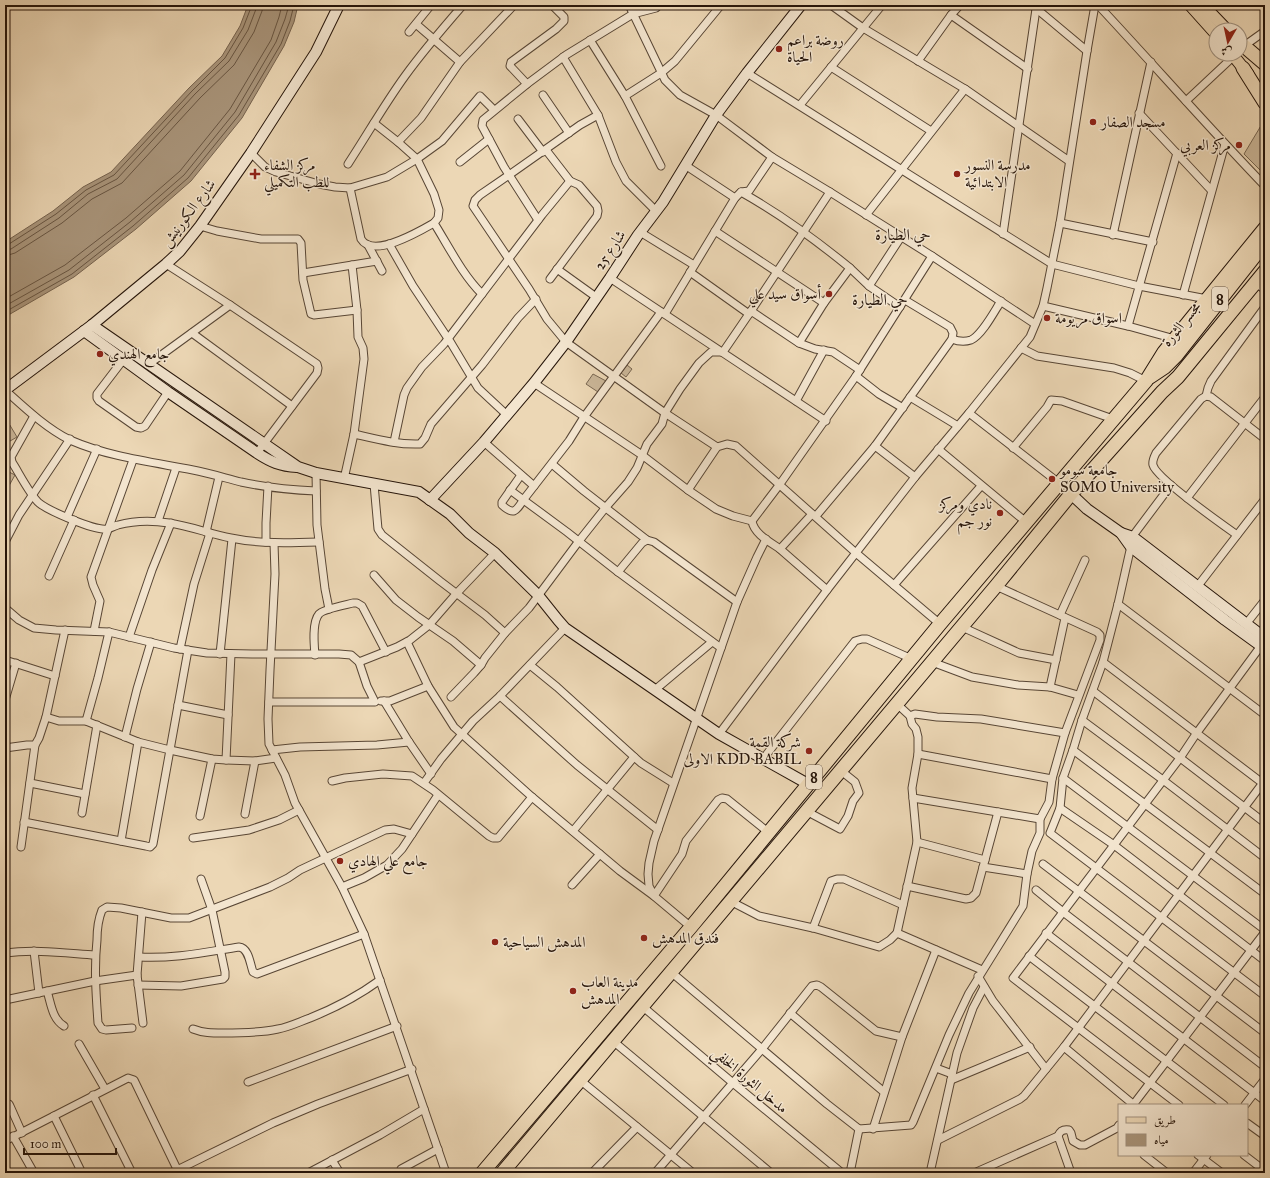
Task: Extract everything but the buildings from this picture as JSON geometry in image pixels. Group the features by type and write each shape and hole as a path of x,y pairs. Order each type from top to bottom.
{"highway":[{"path":"1248,49 1265,64"},
{"path":"1243,68 1265,102"},
{"path":"1259,243 1265,223"},
{"path":"1146,380 1164,352 1207,299 1259,243 1265,228"},
{"name":"مجسر الثورة","path":"1162,392 1178,358 1259,243"},
{"name":"مجسر الثورة","path":"1146,380 1178,358 1265,255"},
{"path":"1162,392 1178,377 1260,287 1265,270"},
{"name":"8","path":"482,1173 691,927 940,624 1146,380"},
{"name":"8","path":"502,1173 806,810 962,627 1071,494 1162,392"},
{"path":"895,679 897,688 905,691 909,690"},
{"path":"873,707 880,706 883,708 886,714 884,718"}],"main road":[{"path":"1190,5 1210,22"},
{"path":"1203,5 1211,22"},
{"path":"1248,51 1265,71"},
{"path":"1238,62 1265,95"}],"street":[{"name":"شارع الكورنيش","path":"5,390 88,328 180,251 200,226 251,152 316,52 339,5"},
{"path":"409,32 431,5"},
{"path":"348,164 405,76 433,38 463,5"},
{"path":"398,142 421,118 460,62 514,5"},
{"path":"527,84 510,66 511,62 564,22 564,17 552,5"},
{"path":"629,5 661,73 665,80 680,95 716,115 772,157 932,256 1035,324"},
{"path":"538,220 489,139 482,126 483,120 563,57 633,14 656,8 659,5"},
{"path":"625,96 661,73 675,61 721,5"},
{"name":"شارع 25","path":"430,500 484,442 534,383 566,342 640,232 663,202 716,115 801,5"},
{"path":"831,5 863,28 965,89 1069,161"},
{"path":"800,105 882,5"},
{"path":"918,61 960,5"},
{"path":"719,734 827,590 915,477 1030,337 1043,306 1052,264 1095,5"},
{"path":"1098,5 1265,186"},
{"path":"1034,7 1087,51"},
{"path":"1003,234 1028,69 1034,7"},
{"path":"951,15 1028,69"},
{"path":"416,24 460,62"},
{"path":"1248,41 1265,31"},
{"path":"590,40 625,96 661,166"},
{"path":"563,57 598,114 616,162 626,181 656,211"},
{"path":"1113,235 1151,62"},
{"path":"1186,101 1226,62"},
{"path":"831,67 931,131"},
{"path":"747,73 1052,264 1139,286 1207,299"},
{"path":"866,215 965,89"},
{"path":"543,95 569,133"},
{"path":"251,152 265,167 276,172 319,184 350,188 387,177 417,159 442,141 480,96 494,110"},
{"path":"1139,113 1212,190"},
{"path":"598,114 480,194 475,200 473,206 510,259 547,319 566,342 664,413 718,447"},
{"path":"518,119 570,181 579,185 597,206 598,211 596,216 550,279"},
{"path":"368,246 389,244 411,236 434,223 438,218 439,210 434,194 417,159 374,123"},
{"path":"460,162 489,139"},
{"path":"1183,294 1225,144"},
{"path":"1128,326 1177,153"},
{"path":"520,475 502,502 502,505 514,512 552,464 584,417 663,313 735,198 741,192 749,191 772,157"},
{"path":"685,165 735,198"},
{"path":"394,442 400,410 407,388 422,367 444,344 510,259 538,220 570,181"},
{"path":"350,188 361,239 368,246 382,271"},
{"path":"741,192 758,201 804,232 850,268 869,286 900,307"},
{"path":"722,352 750,313 830,192"},
{"path":"434,223 462,269 482,294"},
{"path":"1060,223 1153,242"},
{"path":"200,226 217,231 261,239 298,239 301,243 303,274 311,314 314,315 357,310"},
{"path":"715,231 778,271 824,303"},
{"path":"640,232 694,265"},
{"path":"869,286 901,237"},
{"path":"389,244 413,286 448,338 478,388 507,415"},
{"path":"752,521 826,421 932,256"},
{"path":"303,274 377,262"},
{"path":"166,264 317,364 317,373 257,453"},
{"path":"344,479 354,434 364,359 363,348 358,337 357,310 352,265"},
{"path":"799,343 824,303 850,268"},
{"path":"557,269 596,297"},
{"path":"690,272 750,313 799,343 815,349 833,352 860,370"},
{"path":"610,278 826,421"},
{"path":"354,434 409,445 420,444 425,438 431,424 472,378 518,318 536,299"},
{"path":"780,549 814,515 875,446 952,339 953,333 950,328 905,300"},
{"path":"952,339 958,341 971,340 980,333 1001,301"},
{"path":"149,364 230,305"},
{"path":"1043,306 1128,326 1175,339"},
{"path":"1237,535 1171,485 1155,469 1153,459 1156,453 1201,399 1206,396 1211,381 1265,307"},
{"path":"88,328 123,360 257,453 276,463 289,466 298,466"},
{"path":"88,328 149,364 298,466 316,473 419,492 450,514 469,533 495,553 538,595 565,628 719,734 808,784"},
{"path":"192,333 292,406"},
{"path":"1021,348 1037,356 1114,368 1146,380"},
{"path":"796,401 824,350"},
{"path":"451,697 481,665 505,633 529,608 579,541 628,482 637,468 647,444 662,424 664,413 699,363 711,352 722,352"},
{"path":"123,360 97,394 99,401 136,427 141,428 145,426 168,392"},
{"path":"158,384 164,375"},
{"path":"856,376 879,394 903,408"},
{"path":"534,383 642,455 716,509 733,516 752,521"},
{"path":"5,390 34,416 59,434 70,440 97,449 133,460 194,470 243,483 316,491"},
{"path":"1206,396 1211,397 1265,439"},
{"path":"910,398 958,426"},
{"path":"1187,498 1265,398"},
{"path":"1013,448 1047,407 1051,400 1062,401 1113,419"},
{"path":"969,413 1059,484"},
{"path":"34,416 11,457 12,462 33,496 39,502 71,518 102,529 138,520 150,520 171,523 232,539 270,543 319,542"},
{"path":"5,542 19,515 70,440"},
{"path":"484,442 534,486"},
{"path":"688,490 718,447 726,444 736,446 856,553 940,624"},
{"path":"875,446 915,477"},
{"path":"49,576 97,449"},
{"path":"938,449 1026,522"},
{"path":"94,631 100,601 91,577 133,460"},
{"path":"552,464 647,540 654,542 737,602"},
{"path":"158,521 176,468"},
{"path":"316,473 317,525 329,609"},
{"path":"180,648 194,584 208,532 219,477"},
{"path":"374,484 378,529 382,535 456,594 486,615 505,633"},
{"path":"1171,485 1135,532 1103,662 1063,778 1060,808 1050,833 1097,867 1265,996"},
{"path":"268,486 266,523 275,574 270,654 269,744 285,775 295,803 342,887 364,934 412,1069 446,1173"},
{"path":"894,585 982,486"},
{"path":"510,490 720,648"},
{"path":"1071,494 1087,509 1132,542 1224,620 1264,644"},
{"path":"1197,587 1265,499"},
{"path":"752,521 756,531 780,549 827,590"},
{"path":"129,636 152,570 171,523"},
{"path":"220,654 232,539"},
{"path":"654,896 649,886 648,874 651,853 658,830 673,783 737,602 766,539"},
{"path":"618,572 642,543 647,540"},
{"path":"1132,542 1197,587 1246,624 1264,644"},
{"path":"359,662 407,642 429,625 495,553"},
{"path":"1050,687 1056,660 1062,617 1085,560"},
{"path":"374,575 396,600 453,641 481,665"},
{"path":"671,972 859,1129 911,1125 969,992 1023,906 1027,874 1032,851 1040,834 1040,819 1049,802 1052,779 1065,733 1078,695 1100,640 1100,635 1097,632 996,586"},
{"path":"1246,624 1265,600"},
{"path":"315,655 315,621 319,613 352,603 357,603 362,606 386,652"},
{"path":"1118,604 1265,715"},
{"path":"5,608 19,620 34,628 109,632 207,653 351,655 359,662 367,686 375,702"},
{"path":"962,627 1019,653 1056,660"},
{"path":"424,783 441,759 462,734 565,628"},
{"path":"21,847 34,745 39,738 46,717 64,630"},
{"path":"86,721 109,632"},
{"path":"763,758 855,641 867,639 912,659"},
{"path":"125,737 151,642"},
{"path":"407,642 428,686 454,727 600,854 691,927"},
{"path":"656,690 712,642"},
{"path":"1178,1104 1013,978 1180,758 1196,734 1264,644"},
{"path":"24,822 150,847 153,844 188,650"},
{"path":"226,760 231,654"},
{"path":"5,660 55,676"},
{"path":"932,662 972,677 1018,685 1050,687 1078,695"},
{"path":"938,1140 1024,1096 1112,984 1244,808 1264,785 1103,662"},
{"path":"5,700 16,663"},
{"path":"530,664 641,763 673,783"},
{"path":"269,702 390,701 428,686"},
{"path":"1093,691 1265,823"},
{"path":"500,696 553,745 658,830"},
{"path":"384,701 431,774"},
{"path":"178,704 228,715"},
{"path":"730,901 759,916 813,928 879,947 890,940 897,933 917,842 912,788 918,754 916,729 912,724 910,716 897,704"},
{"path":"910,716 916,714 938,717 981,719 1065,733"},
{"path":"46,717 59,721 86,721 138,742 212,759 255,761 276,758"},
{"path":"1082,720 1265,858"},
{"path":"82,813 96,725"},
{"path":"121,841 138,742"},
{"path":"272,750 410,742"},
{"path":"5,748 34,745"},
{"path":"1073,750 1265,894"},
{"path":"918,754 1052,779"},
{"path":"573,831 634,757"},
{"path":"200,816 212,759"},
{"path":"245,814 255,761"},
{"path":"806,810 840,829 848,816 853,801 859,793 855,782 840,770"},
{"path":"332,781 345,778 383,774 412,776 424,783 489,836 494,838 498,838 532,796"},
{"path":"1063,778 1265,931 1134,1104"},
{"path":"30,783 85,794"},
{"path":"342,887 364,878 387,865 402,849 438,795"},
{"path":"654,896 682,854 686,842 718,800 722,798 727,799 768,832"},
{"path":"913,798 1040,819"},
{"path":"1060,808 1114,845 1265,961"},
{"path":"192,838 249,830 279,820 299,810"},
{"path":"907,886 966,899 971,898 976,893 998,812"},
{"path":"132,1028 106,1030 102,1029 98,1023 95,955 99,918 102,910 107,907 177,919 189,918 270,887 326,857 385,830 394,829 412,834"},
{"path":"917,842 984,863 1027,874"},
{"path":"572,885 600,854"},
{"path":"1043,864 1265,1033"},
{"path":"138,985 181,986 222,979 225,977 212,910 201,879"},
{"path":"813,928 831,881 837,879 844,879 903,905"},
{"path":"1036,890 1265,1067"},
{"path":"142,912 137,975 144,1023"},
{"path":"897,933 936,950 980,973 984,987 1046,1069"},
{"path":"1046,933 1265,1101"},
{"path":"139,957 155,958 187,956 240,946 246,950 253,972 257,974 364,934"},
{"path":"872,1128 902,1037 936,950"},
{"path":"5,953 34,951 95,955"},
{"path":"34,951 38,993"},
{"path":"1029,956 1223,1104"},
{"path":"5,1000 95,981 137,975"},
{"path":"193,1029 210,1033 234,1033 278,1029 320,1014 348,1001 364,992 380,980"},
{"path":"655,1173 762,1049 812,986 817,985 822,987 876,1031 902,1037"},
{"path":"930,1173 951,1077 961,1040 984,987"},
{"path":"47,991 54,1015 64,1026"},
{"name":"مدخل الثورة الخلفي","path":"642,1006 842,1173"},
{"path":"790,1014 884,1092"},
{"path":"248,1082 396,1026"},
{"path":"613,1041 771,1173"},
{"path":"79,1044 105,1089"},
{"path":"1064,1046 1132,1104"},
{"path":"951,1077 1030,1047"},
{"path":"936,1068 951,1077"},
{"path":"5,1141 128,1078 134,1080 174,1171 286,1117 412,1069"},
{"path":"1246,1104 1265,1079"},
{"path":"580,1080 692,1173"},
{"path":"93,1095 132,1173"},
{"path":"5,1105 9,1104 22,1133"},
{"path":"308,1173 380,1135 424,1109"},
{"path":"54,1116 82,1173"},
{"path":"1248,1124 1265,1136"},
{"path":"592,1173 637,1127"},
{"path":"974,1173 1058,1136 1059,1132 1063,1130 1069,1130 1073,1141 1080,1145 1085,1145 1118,1128"},
{"path":"850,1173 859,1129"},
{"path":"13,1136 34,1173"},
{"path":"1058,1136 1071,1173"},
{"path":"401,1169 438,1149"},
{"path":"1145,1156 1168,1173"},
{"path":"1193,1173 1203,1156 1222,1173"},
{"path":"1245,1156 1265,1171"},
{"path":"332,1160 340,1173"}],"shaded area":[{"path":"1262,124 1265,127 1265,175 1244,154"},
{"path":"627,365 632,369 626,377 621,373"},
{"path":"593,374 606,381 598,392 586,384"},
{"path":"5,417 17,437 5,444"},
{"path":"5,470 15,475 5,493"}],"water":[{"path":"248,5 298,5 294,22 284,46 242,118 191,181 136,229 74,277 5,317 5,242 53,211 83,187 111,172 189,88 222,56 240,26"}],"place":[{"name":"روضة براعم الحياة","path":"779,49"},
{"name":"مسجد الصفار","path":"1093,122"},
{"name":"مركز العربي","path":"1239,145"},
{"name":"مركز الشفاء للطب التكميلي","path":"255,174"},
{"name":"مدرسة النسور الابتدائية","path":"957,174"},
{"name":"أسواق سيد علي","path":"829,294"},
{"name":"اسواق مريومة","path":"1047,318"},
{"name":"جامع الهندي","path":"100,354"},
{"name":"جامعة سومو SOMO University","path":"1052,479"},
{"name":"نادي ومركز نور جم","path":"1000,513"},
{"name":"شركة القمة الاولى KDD BABIL","path":"809,751"},
{"name":"جامع علي الهادي","path":"340,861"},
{"name":"فندق المدهش","path":"644,938"},
{"name":"المدهش السياحية","path":"495,942"},
{"name":"مدينة العاب المدهش","path":"573,991"}],"district":[{"name":"حي الطيارة","path":"903,234"},
{"name":"حي الطيارة","path":"880,299"}]}
